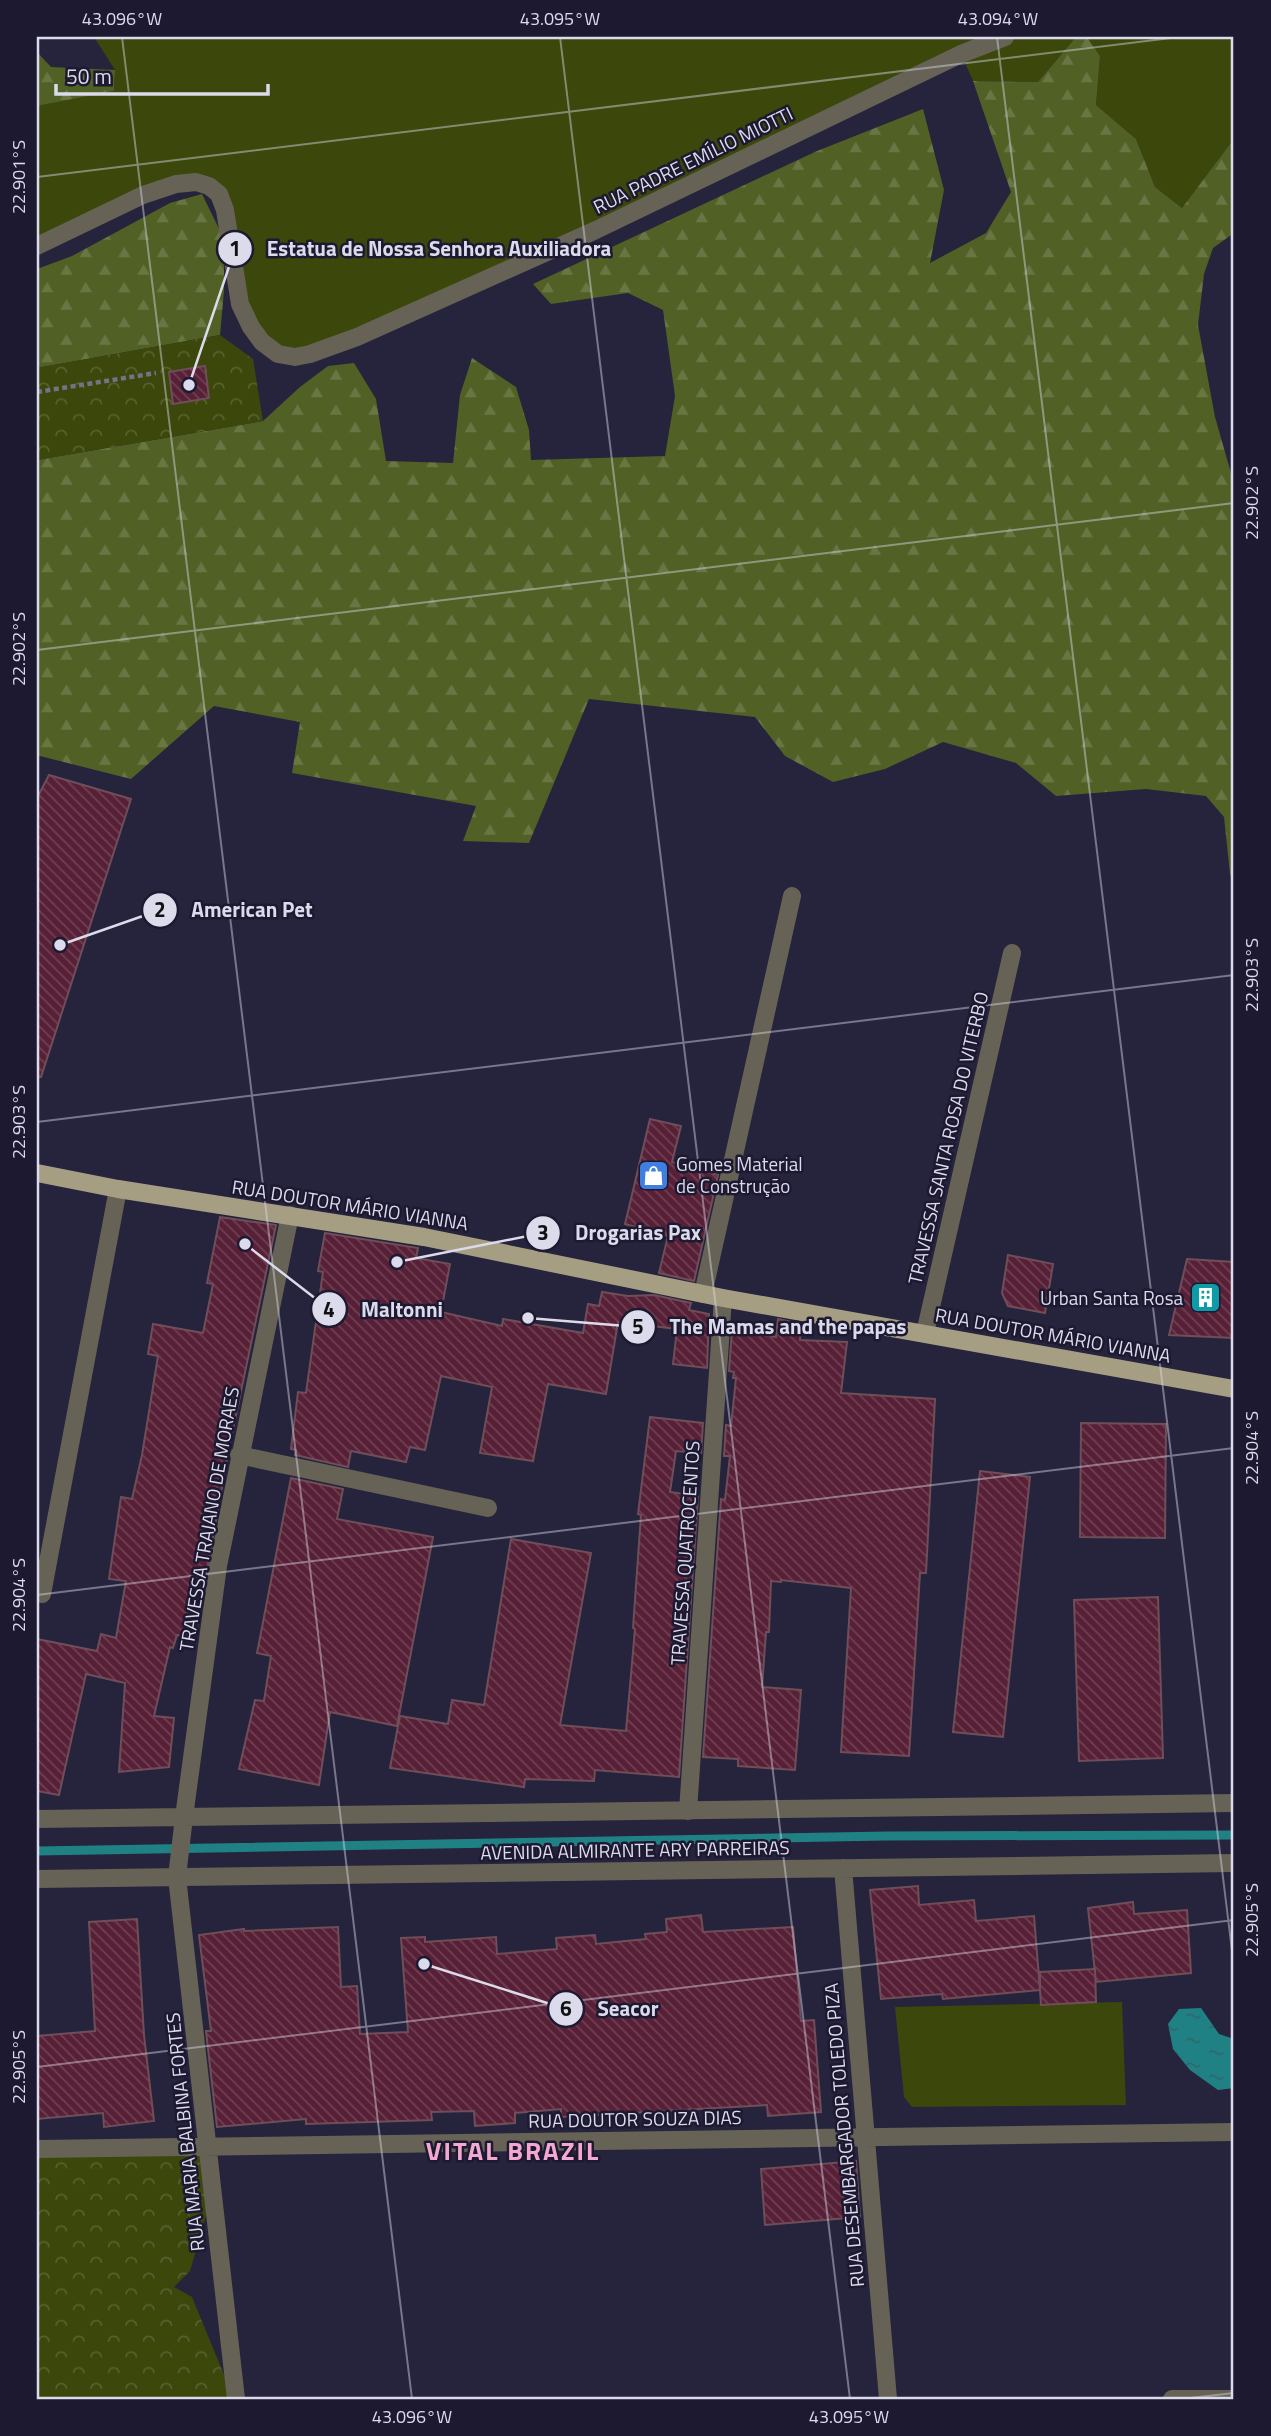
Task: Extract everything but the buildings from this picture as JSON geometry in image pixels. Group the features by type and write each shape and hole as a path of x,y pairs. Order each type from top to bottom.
{"main road":[{"name":"RUA DOUTOR MÁRIO VIANNA","path":"37,1173 118,1189 424,1237 723,1298 1234,1389"}],"street":[{"name":"RUA PADRE EMÍLIO MIOTTI","path":"37,246 143,195 176,184 196,182 209,186 219,194 225,210 240,304 251,327 262,342 278,354 295,357 310,354 357,337 596,230 961,54 1005,37"},
{"path":"702,1294 792,896"},
{"name":"TRAVESSA SANTA ROSA DO VITERBO","path":"925,1333 1012,953"},
{"path":"42,1594 118,1189"},
{"name":"TRAVESSA TRAJANO DE MORAES","path":"178,1869 218,1566 290,1215"},
{"name":"TRAVESSA QUATROCENTOS","path":"688,1811 723,1298"},
{"path":"239,1455 488,1508"},
{"name":"AVENIDA ALMIRANTE ARY PARREIRAS","path":"37,1819 183,1824 688,1811 1234,1803"},
{"name":"AVENIDA ALMIRANTE ARY PARREIRAS","path":"37,1879 178,1869 843,1868 1234,1863"},
{"name":"RUA DESEMBARGADOR TOLEDO PIZA","path":"843,1868 888,2399"},
{"name":"RUA MARIA BALBINA FORTES","path":"178,1869 236,2399"},
{"name":"RUA DOUTOR SOUZA DIAS","path":"37,2149 1234,2132"},
{"path":"1172,2399 1234,2399"}],"path":[{"path":"37,392 156,373"}],"green space":[{"path":"94,37 1076,37 1038,82 973,81 961,54 898,85 295,357 251,327 225,210 196,182 37,246 37,106 114,91 115,70"},
{"path":"1076,37 1087,37 1100,56 1096,105 1136,139 1155,187 1182,208 1234,142 1234,233 1213,248 1204,274 1198,325 1215,417 1231,473 1234,475 1234,886 1230,874 1224,817 1206,796 1146,789 1056,796 1016,763 943,742 885,769 833,782 785,756 755,717 589,699 529,843 463,841 476,806 292,773 300,722 214,706 131,779 40,756 37,758 37,460 263,421 328,366 354,363 376,399 386,461 453,463 460,395 472,358 516,387 529,430 531,460 665,456 675,396 663,310 628,293 551,304 533,284 817,151 923,109 944,190 930,263 986,233 1011,192 973,81 1038,82"},
{"path":"1087,37 1234,37 1234,142 1182,208 1155,187 1136,139 1096,105 1100,56"},
{"path":"37,52 51,67 115,70 114,91 37,106"},
{"path":"202,194 224,239 224,291 220,335 37,368 37,269 72,256 170,203"},
{"path":"220,335 253,359 263,421 37,460 37,368"},
{"path":"1122,2002 1126,2105 912,2107 904,2097 895,2007"},
{"path":"207,2147 213,2191 190,2271 174,2287 192,2297 234,2399 37,2399 37,2149"}],"water":[{"path":"1201,2008 1219,2034 1234,2039 1234,2088 1218,2090 1190,2070 1173,2049 1168,2024 1179,2009"}],"waterway":[{"path":"37,1851 886,1836 1234,1835"}],"place":[{"name":"Estatua de Nossa Senhora Auxiliadora","path":"189,385"},
{"name":"American Pet","path":"60,945"},
{"name":"Gomes Material de Construção","path":"653,1175"},
{"name":"Maltonni","path":"245,1244"},
{"name":"Drogarias Pax","path":"397,1262"},
{"name":"Urban Santa Rosa","path":"1206,1298"},
{"name":"The Mamas and the papas","path":"528,1318"},
{"name":"Seacor","path":"424,1964"}],"district":[{"name":"VITAL BRAZIL","path":"513,2151"}]}
